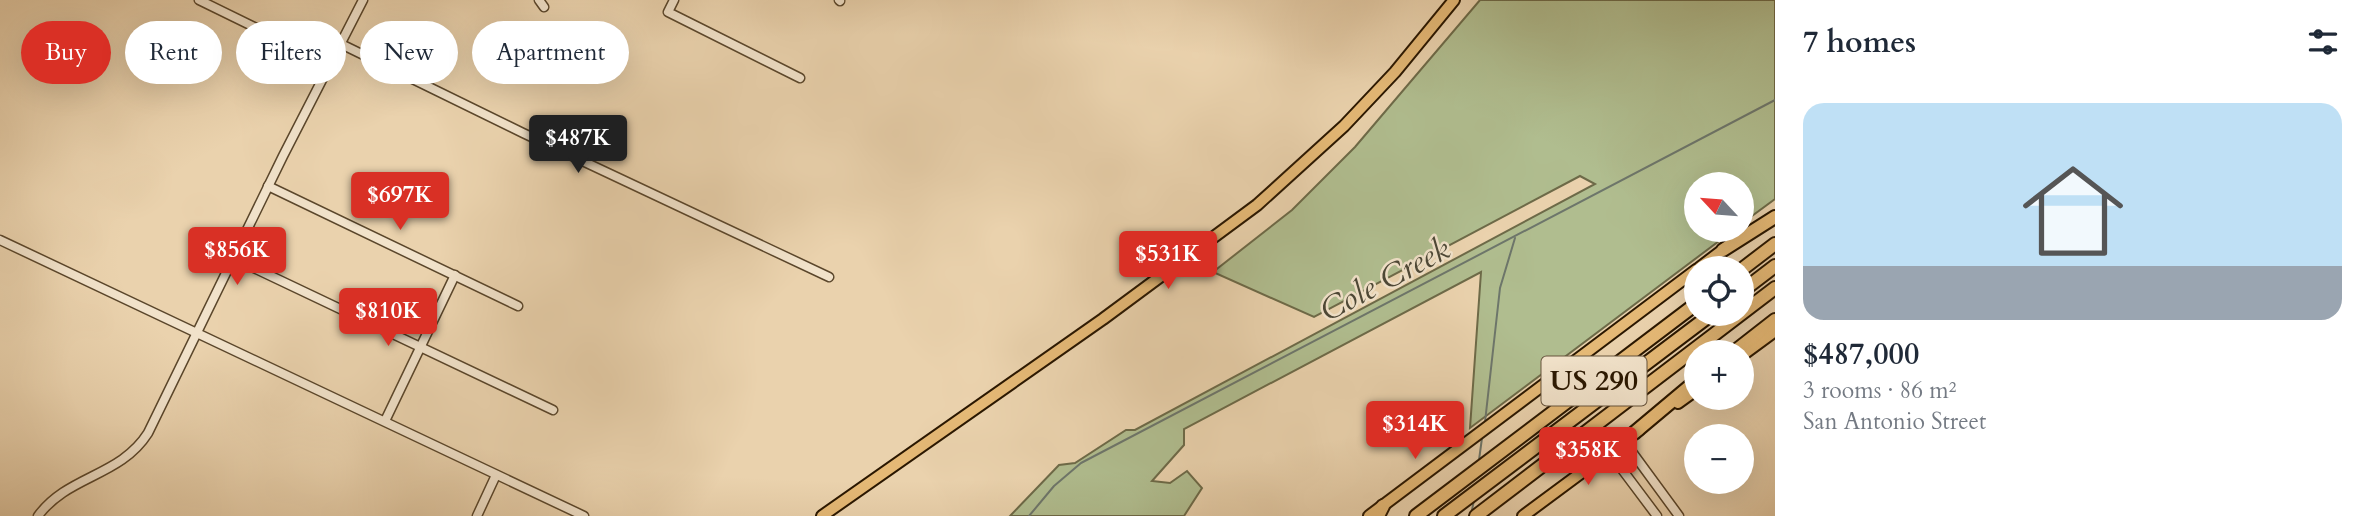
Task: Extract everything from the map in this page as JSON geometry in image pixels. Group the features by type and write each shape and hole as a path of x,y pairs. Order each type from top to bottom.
{"highway":[{"path":"1723,250 1775,217"},
{"path":"1754,260 1775,244"},
{"path":"1754,282 1775,266"},
{"name":"US 290","path":"1480,513 1775,288"},
{"name":"US 290","path":"1416,516 1684,313"},
{"path":"1749,340 1775,320"},
{"path":"1444,516 1696,326"},
{"path":"1629,437 1684,391"}],"main road":[{"path":"822,516 1111,313 1257,205 1344,126 1395,72 1454,0"},
{"path":"1715,256 1775,211"},
{"path":"1369,516 1380,511 1467,441 1684,280"},
{"path":"1754,346 1775,331"},
{"path":"1523,516 1684,398"}],"street":[{"path":"199,0 242,21"},
{"path":"346,34 363,0"},
{"path":"674,0 668,12 800,78"},
{"path":"346,46 535,139 829,277"},
{"path":"38,516 59,494 122,461 136,450 148,433 320,84"},
{"path":"268,186 519,306"},
{"path":"0,240 584,516"},
{"path":"234,260 553,410"},
{"path":"385,421 455,275"},
{"path":"1629,437 1679,516"},
{"path":"1609,452 1657,516"},
{"path":"477,516 496,475"}],"green space":[{"path":"1480,0 1775,0 1775,199 1754,214 1754,172 1684,172 1684,242 1718,242 1699,256 1684,256 1684,267 1470,428 1481,272 1184,429 1184,445 1152,481 1170,483 1187,471 1202,488 1184,516 1010,516 1059,465 1075,463 1126,430 1135,430 1595,184 1580,176 1314,317 1213,272 1292,210 1355,147"}],"waterway":[{"name":"Cole Creek","path":"1029,516 1054,486 1081,463 1775,100"},
{"path":"1485,422 1500,288 1515,238"},
{"path":"1479,460 1482,438"},
{"path":"1471,515 1474,500"}]}
